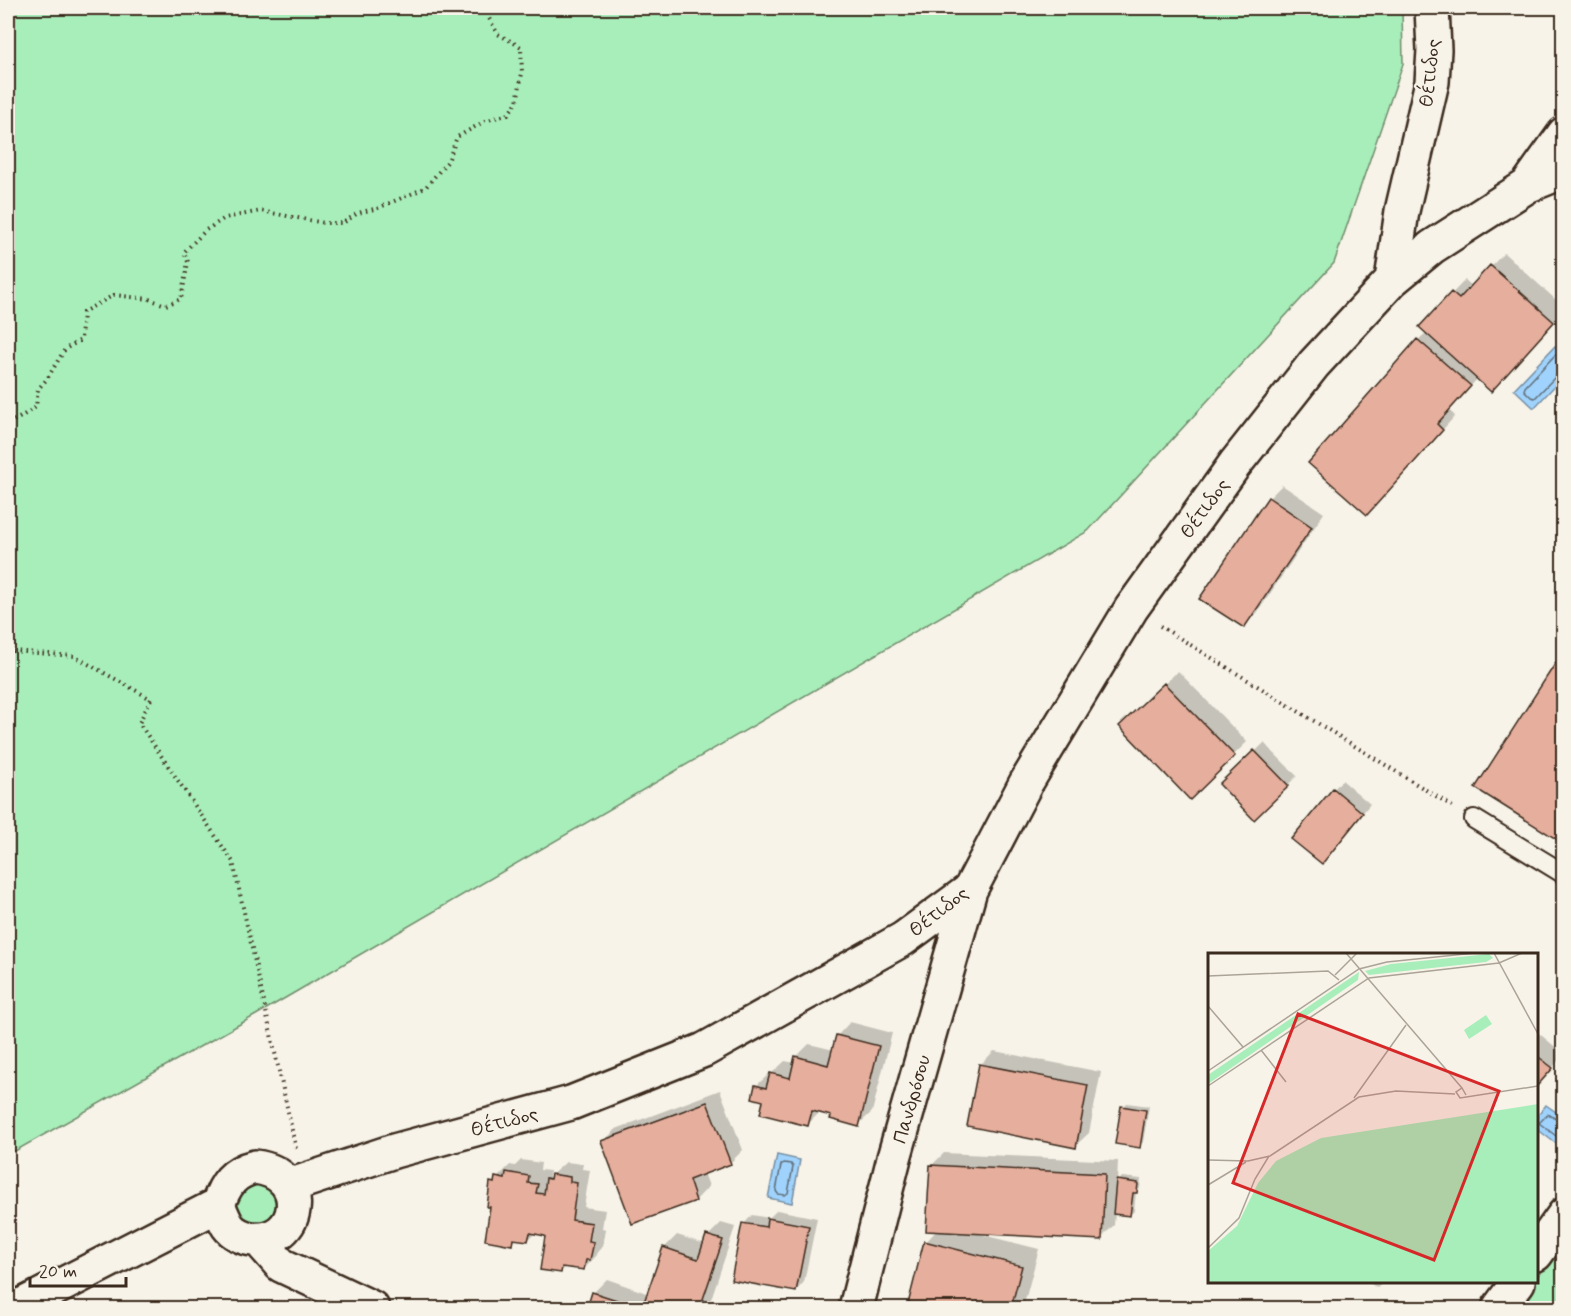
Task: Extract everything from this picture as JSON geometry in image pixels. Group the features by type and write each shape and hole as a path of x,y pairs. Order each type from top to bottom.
{"street":[{"name":"Θέτιδος","path":"1392,280 1402,211 1432,82 1434,50 1432,8"},
{"path":"1527,186 1563,134"},
{"name":"Θέτιδος","path":"296,1183 394,1151 571,1103 704,1050 903,939 970,890 1026,783 1131,609 1235,464 1307,373 1392,280 1432,247 1527,186 1563,171"},
{"name":"Πανδρόσου","path":"856,1308 894,1158 970,890"},
{"path":"17,1308 218,1205 226,1184 244,1169 267,1168 296,1183 292,1213 288,1223 270,1238 247,1239 237,1234 228,1227 218,1205"},
{"path":"1538,1251 1563,1215"},
{"path":"288,1223 323,1285"},
{"path":"259,1240 281,1265 372,1308"},
{"path":"1499,1308 1517,1283"}],"lane":[{"path":"1474,819 1563,874"}],"path":[{"path":"8,423 36,407 38,388 47,379 65,349 81,340 83,312 114,295 149,299 166,305 181,299 188,262 184,252 206,230 225,219 261,212 324,223 343,223 358,213 378,208 425,188 448,161 458,137 485,121 508,114 517,102 522,73 521,47 498,34 483,8"},
{"path":"1131,609 1474,819"},
{"path":"8,647 13,651 74,656 152,699 139,723 233,862 296,1183"}],"green space":[{"path":"8,8 1402,8 1403,64 1334,263 1088,531 256,1015 8,1155"},
{"path":"259,1182 274,1192 278,1202 276,1212 270,1220 266,1223 255,1224 243,1221 234,1205 241,1187"},
{"path":"1563,1240 1563,1308 1517,1308 1534,1283 1538,1283 1538,1277"}],"water":[{"path":"1555,346 1563,349 1563,377 1534,408 1514,389"},
{"path":"1546,1105 1563,1117 1563,1149 1538,1130 1538,1116"},
{"path":"777,1155 800,1160 792,1203 768,1198"}],"building":[{"path":"1490,265 1554,322 1491,392 1419,327 1451,292 1459,299"},
{"path":"1417,339 1471,386 1437,424 1443,430 1367,515 1308,463"},
{"path":"1268,497 1312,527 1244,628 1199,599"},
{"path":"1557,661 1564,664 1564,844 1475,788"},
{"path":"1164,683 1235,756 1190,800 1119,726"},
{"path":"1254,750 1289,786 1254,820 1219,784"},
{"path":"1333,788 1363,813 1322,864 1291,839"},
{"path":"836,1035 879,1046 859,1127 812,1111 808,1126 760,1114 763,1101 752,1098 755,1085 766,1088 770,1073 790,1078 795,1056 828,1065"},
{"path":"1538,1057 1553,1068 1538,1085"},
{"path":"979,1064 1088,1085 1076,1148 967,1126"},
{"path":"707,1102 731,1164 689,1180 696,1201 632,1224 601,1141"},
{"path":"1121,1106 1146,1110 1140,1148 1115,1144"},
{"path":"930,1165 1105,1174 1102,1240 926,1231"},
{"path":"506,1172 529,1176 528,1183 538,1184 536,1193 544,1194 546,1178 550,1179 551,1174 570,1177 570,1182 577,1183 572,1220 592,1223 589,1241 594,1242 590,1260 586,1260 584,1270 562,1267 561,1273 540,1270 545,1236 530,1233 528,1241 513,1239 512,1245 485,1240 490,1207 487,1207 490,1182 494,1183 495,1177 505,1179"},
{"path":"1116,1180 1138,1183 1137,1193 1133,1193 1130,1216 1113,1214"},
{"path":"767,1218 809,1226 796,1292 731,1280 742,1223 766,1227"},
{"path":"706,1235 723,1240 700,1308 642,1308 663,1247 698,1259"},
{"path":"924,1241 1022,1266 1011,1308 907,1308"},
{"path":"592,1292 642,1308 587,1308"}]}
